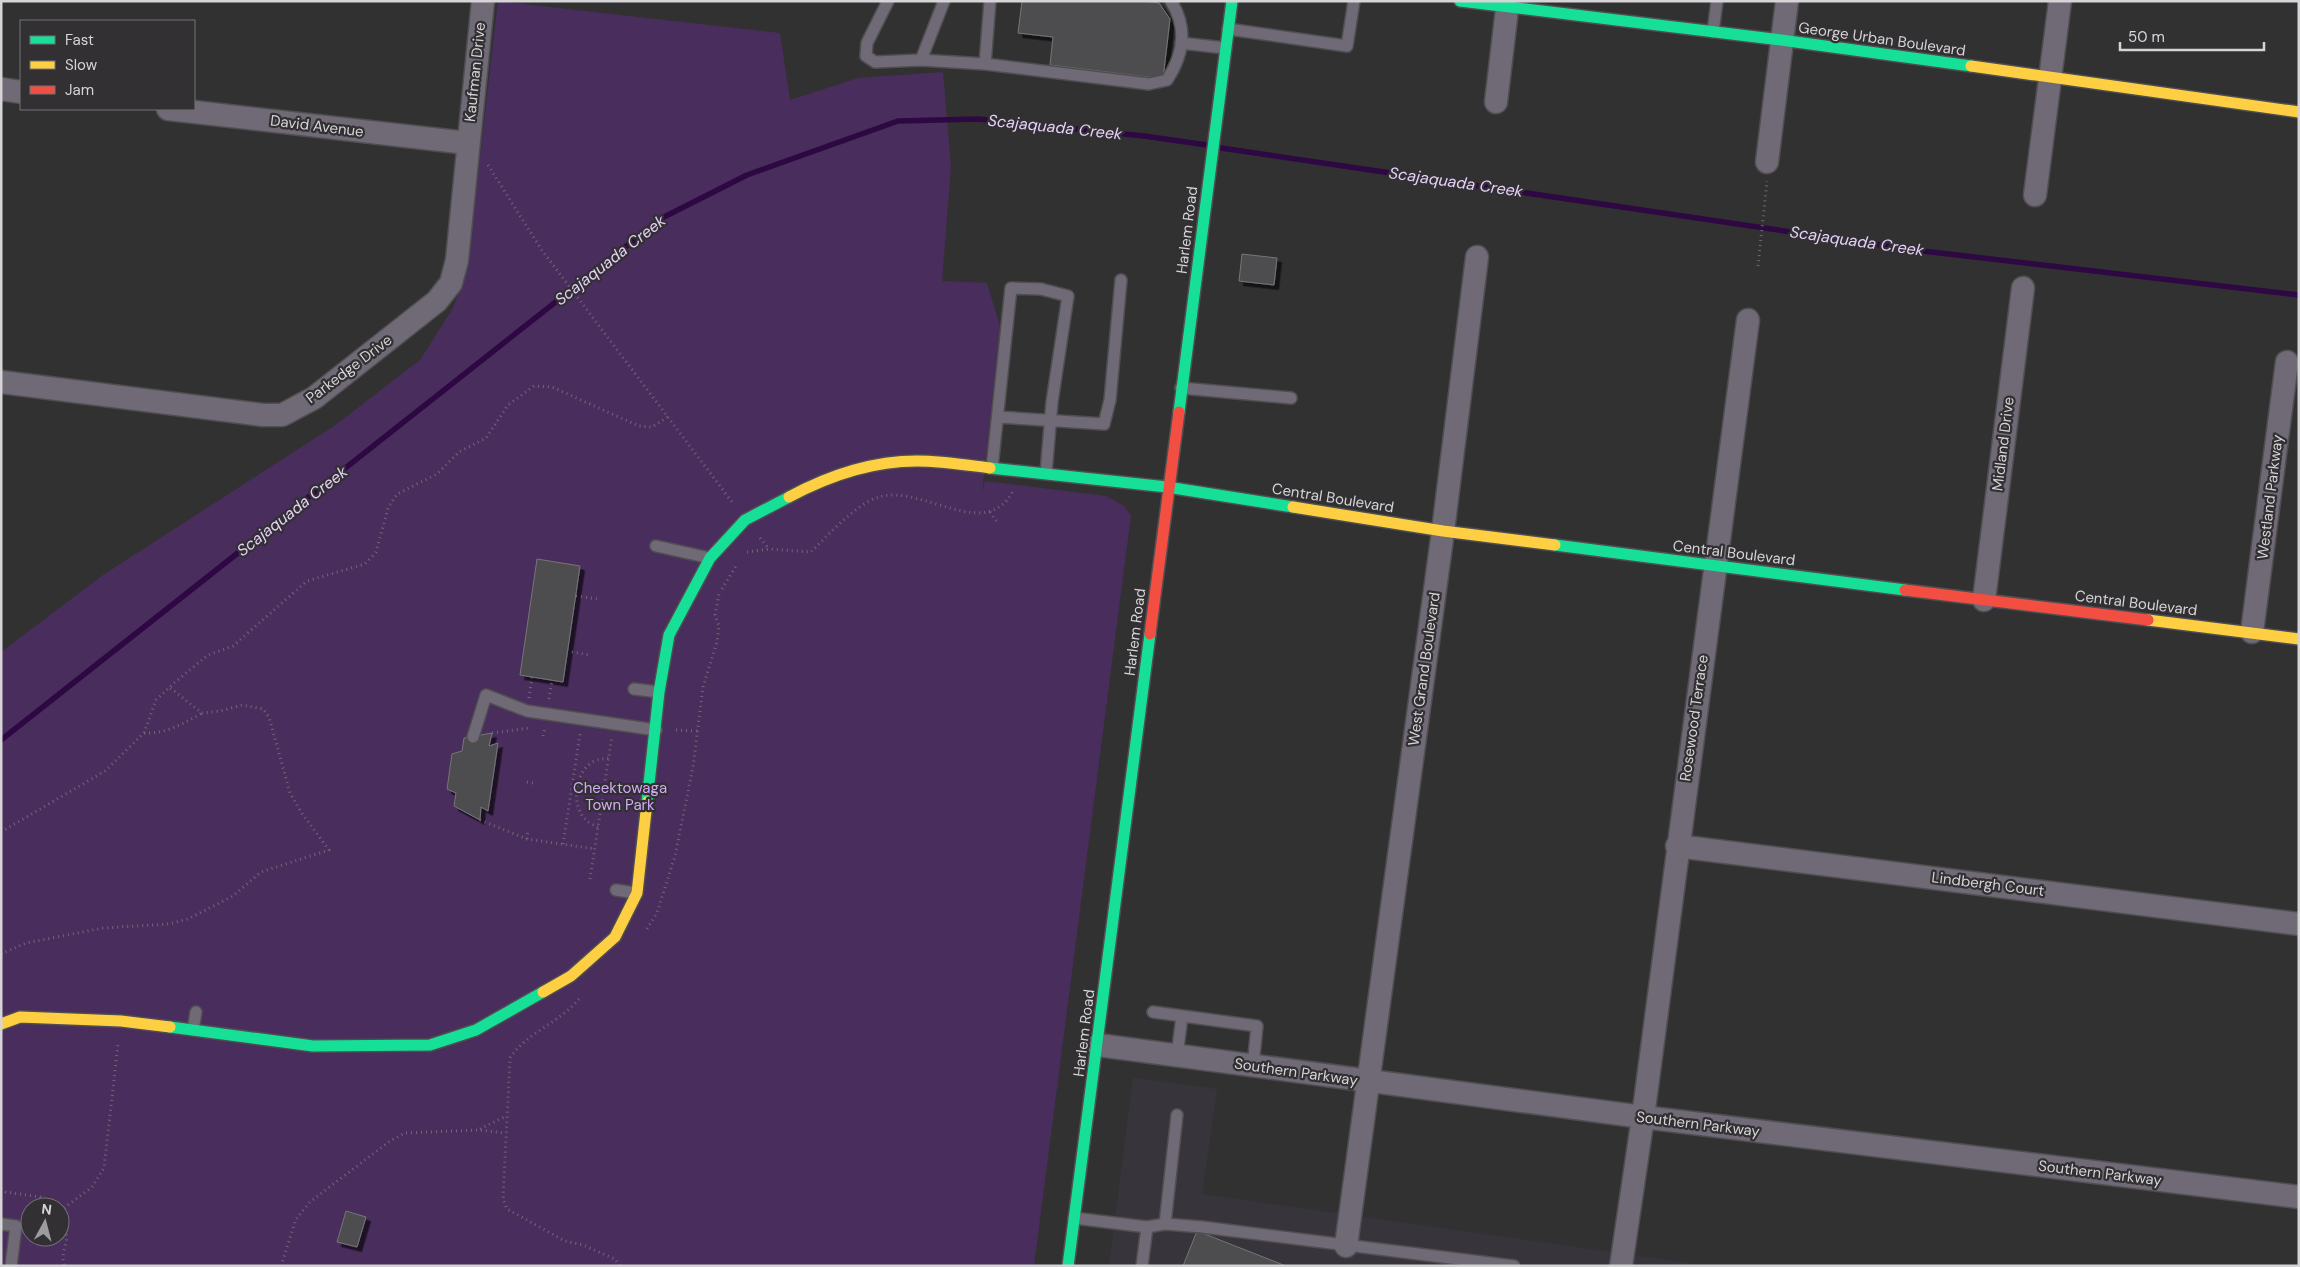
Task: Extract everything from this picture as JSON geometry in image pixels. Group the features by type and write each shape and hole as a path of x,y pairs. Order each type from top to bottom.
{"street":[{"name":"Kaufman Drive","path":"467,144 484,1"},
{"name":"Harlem Road","path":"1068,1266 1098,1045 1167,487 1232,1"},
{"name":"George Urban Boulevard","path":"1460,1 1508,5 1781,40 2299,112"},
{"path":"1767,170 1787,1"},
{"path":"2035,195 2060,1"},
{"path":"1496,102 1508,5"},
{"path":"1,90 20,92"},
{"name":"David Avenue","path":"177,110 467,144"},
{"name":"Parkedge Drive","path":"1,382 263,415 282,415 296,408 314,398 437,301 450,283 457,260 467,144"},
{"name":"West Grand Boulevard","path":"1346,1246 1443,530 1477,257"},
{"name":"Midland Drive","path":"1984,600 2023,288"},
{"name":"Rosewood Terrace","path":"1621,1266 1643,1117 1677,846 1748,320"},
{"name":"Westland Parkway","path":"2252,632 2287,362"},
{"name":"Central Boulevard","path":"1,1024 20,1017 121,1021 193,1030 312,1050 429,1050 571,976 615,937 637,893 659,692 669,634 710,558 745,520 814,484 867,466 917,461 1167,487 1443,530 1714,566 2299,638"},
{"name":"Lindbergh Court","path":"1677,846 2299,924"},
{"name":"Southern Parkway","path":"1098,1045 1643,1117 2299,1197"}],"lane":[{"path":"888,1 867,43 866,56 875,62 921,60 985,64 1149,84 1167,80 1178,63 1183,34 1178,12 1171,1"},
{"path":"921,60 944,1"},
{"path":"985,64 990,1"},
{"path":"1228,29 1348,46 1354,1"},
{"path":"1713,32 1717,1"},
{"path":"1181,43 1225,48"},
{"path":"998,417 1050,422 1104,424 1110,400 1121,280"},
{"path":"992,468 1011,288 1041,289 1068,296 1050,422 1046,473"},
{"path":"1181,388 1291,398"},
{"path":"656,546 710,558"},
{"path":"634,689 659,692"},
{"path":"473,736 486,695 526,711 656,730"},
{"path":"616,890 637,893"},
{"path":"193,1030 196,1012"},
{"path":"1153,1012 1257,1026 1253,1066"},
{"path":"1177,1056 1182,1016"},
{"path":"1165,1224 1177,1115"},
{"path":"1074,1218 1147,1227 1165,1224 1514,1266"},
{"path":"1,1224 16,1226 11,1266"},
{"path":"1142,1266 1147,1227"}],"path":[{"path":"467,144 489,166 541,249 669,416 745,520 769,549"},
{"path":"1758,266 1767,170"},
{"path":"1,832 105,771 144,733 156,700 208,655 233,646 307,581 365,564 376,552 388,508 397,494 437,474 459,452 486,438 508,405 534,386 552,387 639,426 652,427 669,416"},
{"path":"745,553 769,549 811,552 852,513 878,497 907,494 976,514 990,512 1007,502 1014,489 1018,471"},
{"path":"990,512 998,523"},
{"path":"642,935 657,913 675,856 693,767 702,686 717,642 719,626 715,615 718,594 739,561"},
{"path":"576,596 598,599"},
{"path":"568,651 589,654"},
{"path":"170,687 202,713"},
{"path":"1,954 26,943 103,928 169,924 188,919 233,896 261,872 329,850 301,812 290,793 269,716 263,709 242,706 202,713 184,724 159,734 144,733"},
{"path":"563,844 582,719"},
{"path":"590,879 614,724"},
{"path":"492,733 545,726"},
{"path":"598,827 585,820 576,806 578,783 587,766 597,760 609,758"},
{"path":"527,782 533,783"},
{"path":"480,820 527,839 595,849"},
{"path":"527,839 528,830"},
{"path":"584,992 568,1012 516,1048 510,1058 503,1199 508,1209 565,1241 583,1244 615,1259 620,1266"},
{"path":"70,1204 92,1187 104,1168 121,1021"},
{"path":"480,1130 506,1116"},
{"path":"281,1266 296,1219 310,1202 390,1141 405,1133 480,1130 506,1133"},
{"path":"1,1190 40,1197"},
{"path":"65,1247 62,1252 65,1266"}],"shaded area":[{"path":"1133,1078 1217,1089 1202,1194 1709,1266 1109,1266"}],"green space":[{"name":"Cheektowaga Town Park","path":"498,1 780,33 790,100 858,78 943,72 951,167 942,281 987,283 1000,326 982,493 985,481 1106,496 1124,506 1131,515 1034,1266 1,1266 1,652 103,575 334,426 420,360 453,308 467,270"}],"building":[{"path":"1022,1 1144,1 1159,3 1170,19 1163,79 1050,65 1053,37 1018,33"},
{"path":"1242,254 1277,258 1274,285 1239,281"},
{"path":"537,559 580,566 563,682 520,675"},
{"path":"492,733 489,746 498,743 488,811 481,807 480,820 454,806 456,793 447,789 452,754 462,751 464,738"},
{"path":"346,1211 366,1217 357,1247 337,1242"},
{"path":"1197,1231 1286,1266 1183,1266"}],"waterway":[{"name":"Scajaquada Creek","path":"1,740 662,218 747,175 898,121 978,119 1144,136 1207,145"},
{"name":"Scajaquada Creek","path":"1221,148 1914,250 2299,295"}],"traffic: fast":[{"path":"1179,412 1232,1"},
{"path":"1460,1 1781,40 1971,66"},
{"path":"990,468 1167,487 1293,507"},
{"path":"647,802 659,692 669,635 710,558 745,520 789,497"},
{"path":"1555,545 1905,590"},
{"path":"1068,1266 1150,634"},
{"path":"170,1027 313,1046 430,1045 476,1030 543,992"}],"traffic: slow":[{"path":"1971,66 2299,112"},
{"path":"789,497 835,476 884,464 926,461 990,468"},
{"path":"1293,507 1443,531 1555,545"},
{"path":"2148,620 2299,639"},
{"path":"543,992 571,976 615,937 637,893 647,802"},
{"path":"1,1024 20,1017 121,1021 170,1027"}],"traffic: jam":[{"path":"1150,634 1179,412"},
{"path":"1905,590 2148,620"}]}
